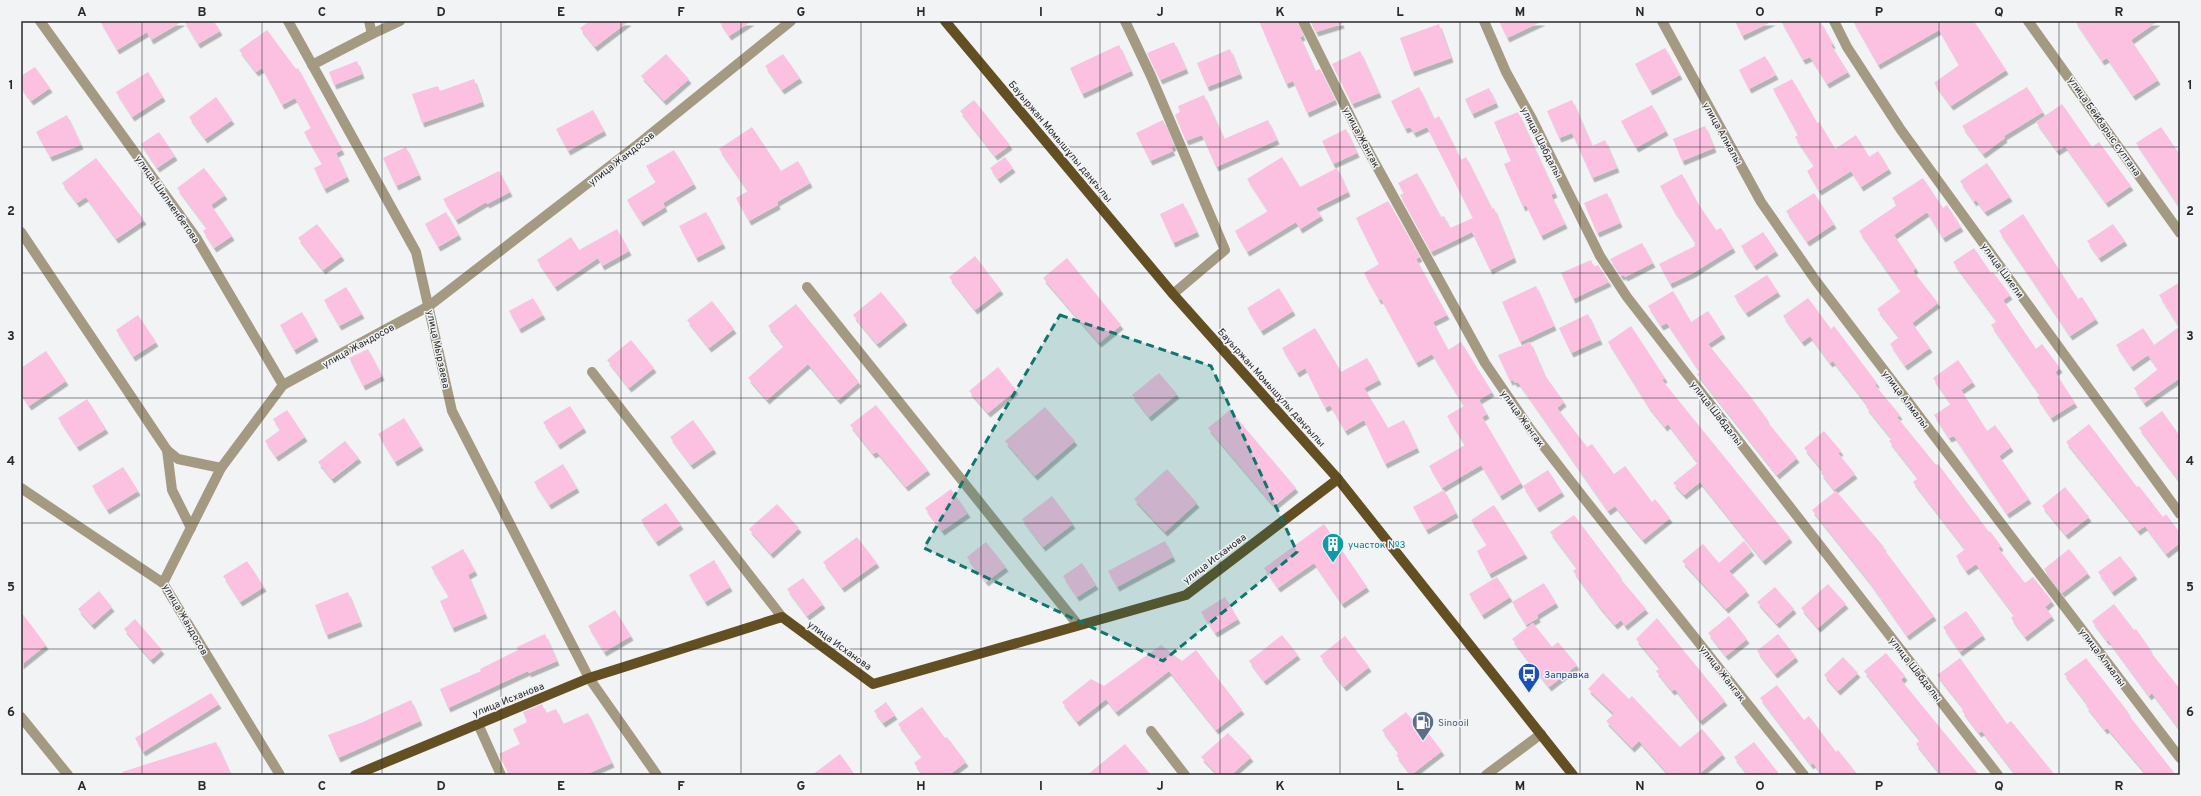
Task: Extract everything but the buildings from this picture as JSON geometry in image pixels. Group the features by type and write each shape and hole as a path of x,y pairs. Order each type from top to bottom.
{"main road":[{"name":"Бауыржан Момышұлы даңғылы","path":"945,21 1173,294 1338,479 1573,775"},
{"name":"улица Исханова","path":"355,775 589,678 782,618 873,684 1186,595 1338,479"}],"street":[{"name":"улица Шилменбетова","path":"40,21 197,239 283,385"},
{"name":"улица Мырзаева","path":"288,21 416,252 452,411 589,678 657,775"},
{"path":"370,21 372,34"},
{"path":"312,65 400,21"},
{"name":"улица Жандосов","path":"280,775 163,583 221,468 283,385 429,306 636,146 791,21"},
{"path":"1125,21 1151,76 1225,250 1173,294"},
{"name":"улица Жангак","path":"1303,21 1359,134 1485,364 1531,430 1583,497 1804,775"},
{"name":"улица Шабдалы","path":"1484,21 1506,72 1532,119 1600,256 1627,297 1998,775"},
{"name":"улица Алмалы","path":"1662,21 1761,202 1816,281 2180,758"},
{"name":"улица Шиели","path":"1834,21 1847,47 1901,130 2180,514"},
{"name":"улица Бейбарыс султана","path":"2028,21 2065,69 2180,233"},
{"path":"21,232 167,450 178,458 221,468"},
{"path":"807,287 1078,625"},
{"path":"592,372 782,618"},
{"path":"167,450 172,490 191,528"},
{"path":"21,488 24,492 163,583"},
{"path":"21,717 68,775"},
{"path":"478,724 501,775"},
{"path":"1151,731 1186,775"},
{"path":"1486,775 1541,734"}],"highlighted area":[{"path":"1060,315 1211,366 1297,552 1163,661 924,548"}],"place":[{"name":"участок №3","path":"1333,564"},
{"name":"Заправка","path":"1529,694"},
{"name":"Sinooil","path":"1423,742"}]}
